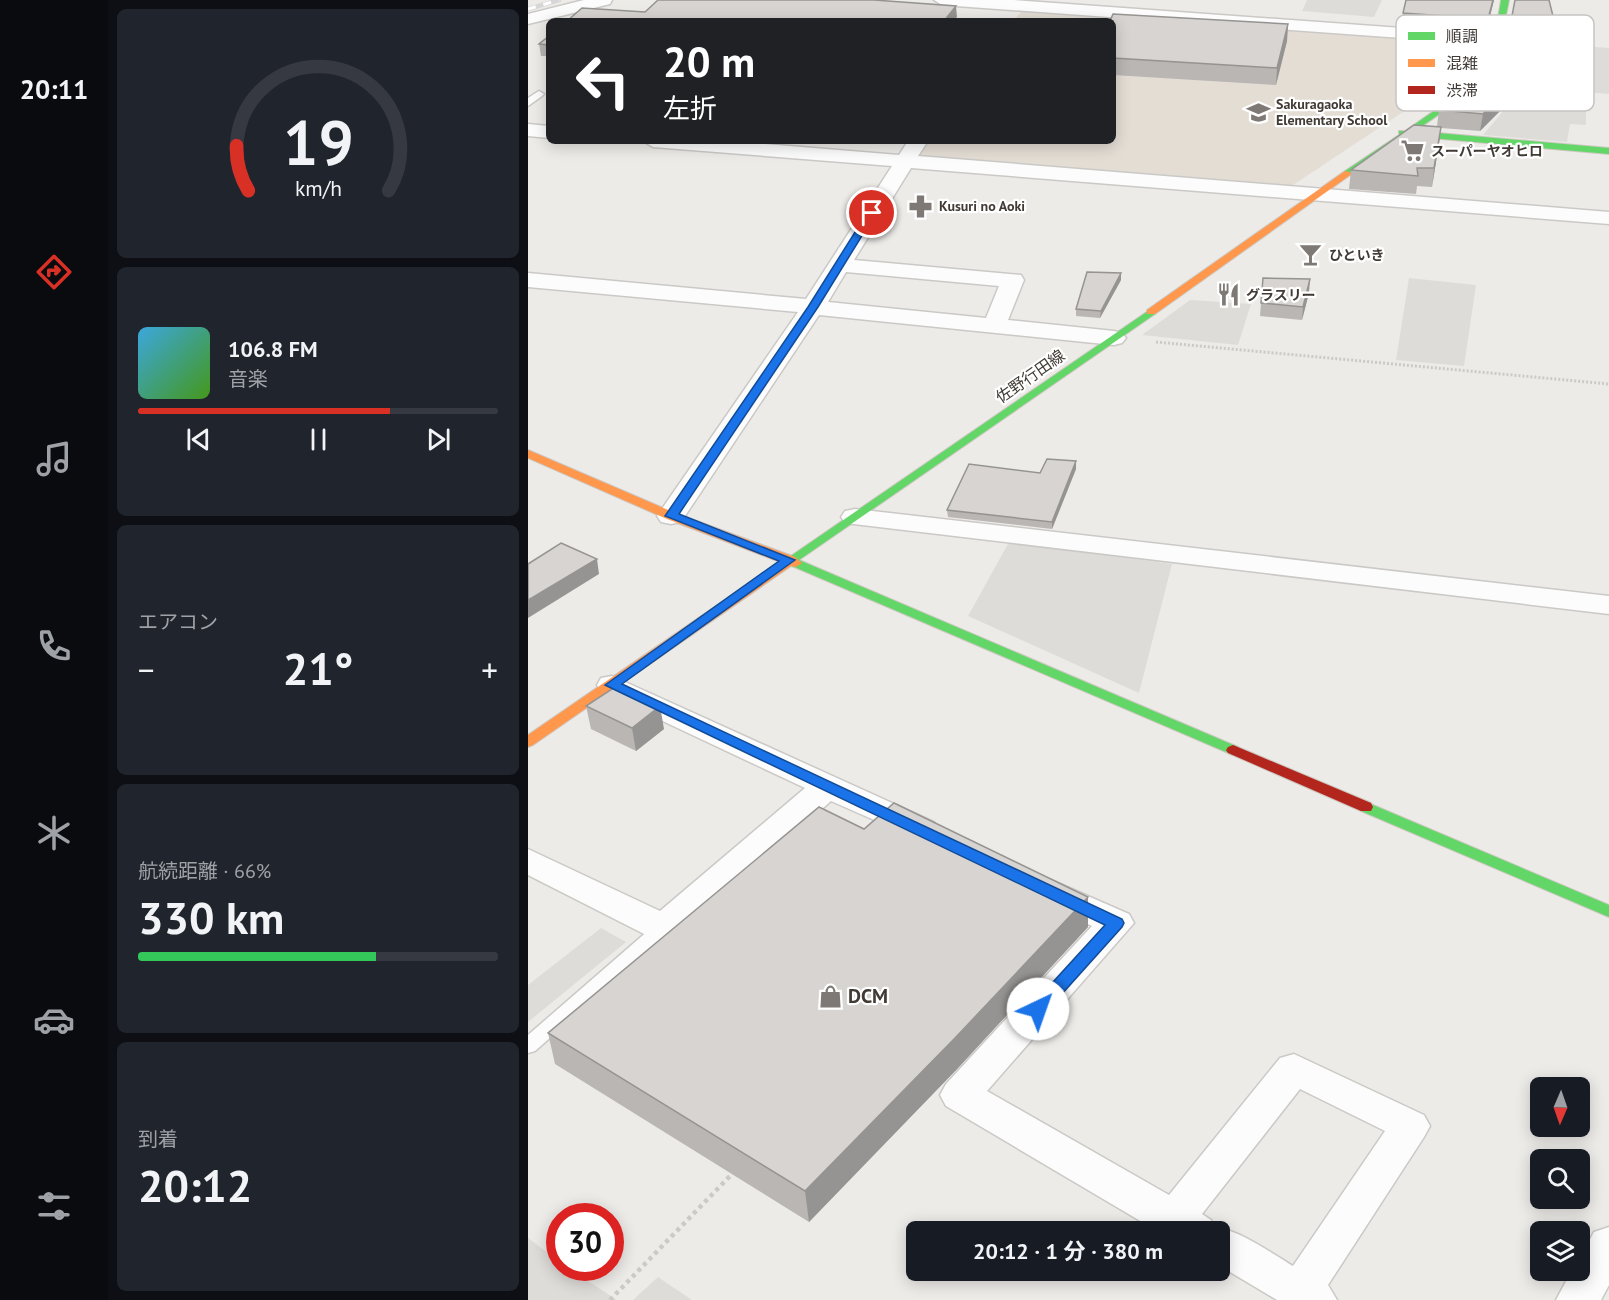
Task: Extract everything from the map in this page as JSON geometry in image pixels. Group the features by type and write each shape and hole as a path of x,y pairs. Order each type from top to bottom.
{"main road":[{"name":"佐野行田線","path":"1503,15 1505,0"},
{"name":"佐野行田線","path":"528,741 1114,338 1434,111"},
{"path":"1402,133 1609,151"},
{"path":"528,453 671,516 789,560 1609,910"}],"street":[{"path":"528,19 603,0"},
{"path":"942,0 1014,3 1396,32"},
{"path":"1004,18 1014,3"},
{"path":"528,130 546,132"},
{"path":"689,144 1609,218"},
{"path":"671,516 813,307 916,144"},
{"path":"840,265 1013,280 994,326"},
{"path":"528,280 1114,338"},
{"path":"855,517 1609,605"},
{"path":"612,685 957,847"},
{"path":"528,861 663,928 829,785"},
{"path":"1021,877 1116,923 960,1095 1178,1221"},
{"path":"1188,1221 1294,1069 1410,1126 1308,1296 1230,1251"},
{"path":"1578,1300 1609,1245"}],"lane":[{"path":"528,103 539,94"},
{"path":"528,1046 663,928"}],"path":[{"path":"1114,338 1609,384"},
{"path":"610,1300 732,1174"}],"shaded area":[{"path":"1307,0 1382,0 1374,17 1302,11"},
{"name":"Sakuragaoka Elementary School","path":"1022,10 1396,36 1396,111 1404,111 1287,189 917,159 927,144 1116,144 1116,18 1016,18"},
{"path":"1594,47 1609,48 1609,94 1594,93"},
{"path":"1503,111 1586,111 1586,125 1570,124 1567,142 1483,135"},
{"path":"1409,278 1476,285 1464,366 1396,360"},
{"path":"1190,300 1251,304 1238,345 1142,335"},
{"path":"1009,542 1172,564 1139,693 968,616"},
{"path":"601,928 626,942 528,1022 528,985"},
{"path":"528,1238 546,1251 546,1281 588,1281 617,1300 528,1300"},
{"path":"658,1277 692,1300 633,1300"}],"building":[{"path":"658,0 874,0 956,6 946,18 570,18 582,8 645,12"},
{"path":"1406,0 1493,0 1489,15 1403,13"},
{"path":"1515,0 1549,0 1553,15 1512,15"},
{"path":"1113,14 1288,24 1277,68 1116,58 1116,18 1111,18"},
{"path":"1450,111 1486,111 1483,114"},
{"path":"1414,125 1441,127 1434,168 1417,168 1418,176 1351,170"},
{"path":"1087,272 1121,273 1101,311 1076,309"},
{"path":"1263,278 1310,279 1303,307 1261,303"},
{"path":"1047,459 1076,461 1052,522 947,510 969,464 1040,473"},
{"path":"561,543 597,559 528,600 528,564"},
{"path":"615,687 660,706 632,728 586,706"},
{"name":"DCM","path":"894,803 1088,897 956,1037 805,1191 548,1033 819,807 864,829"}],"railway":[{"path":"528,9 559,0"}],"traffic: fast":[{"path":"1502,15 1505,0"},
{"path":"1348,173 1437,111"},
{"path":"1402,133 1609,151"},
{"path":"791,560 1151,312"},
{"path":"796,563 1233,750"},
{"path":"1366,807 1609,911"}],"traffic: slow":[{"path":"1151,312 1348,173"},
{"path":"528,454 671,516 796,563"},
{"path":"528,742 791,560"}],"traffic: jam":[{"path":"1233,750 1366,807"}],"place":[{"name":"Sakuragaoka Elementary School","path":"1258,112"},
{"name":"スーパーヤオヒロ","path":"1413,151"},
{"name":"Kusuri no Aoki","path":"921,206"},
{"name":"ひといき","path":"1311,255"},
{"name":"グラスリー","path":"1228,295"},
{"name":"DCM","path":"830,996"}],"route":[{"path":"872,213 813,307 671,516 789,560 612,685 829,785 1116,923 1038,1009"}]}
